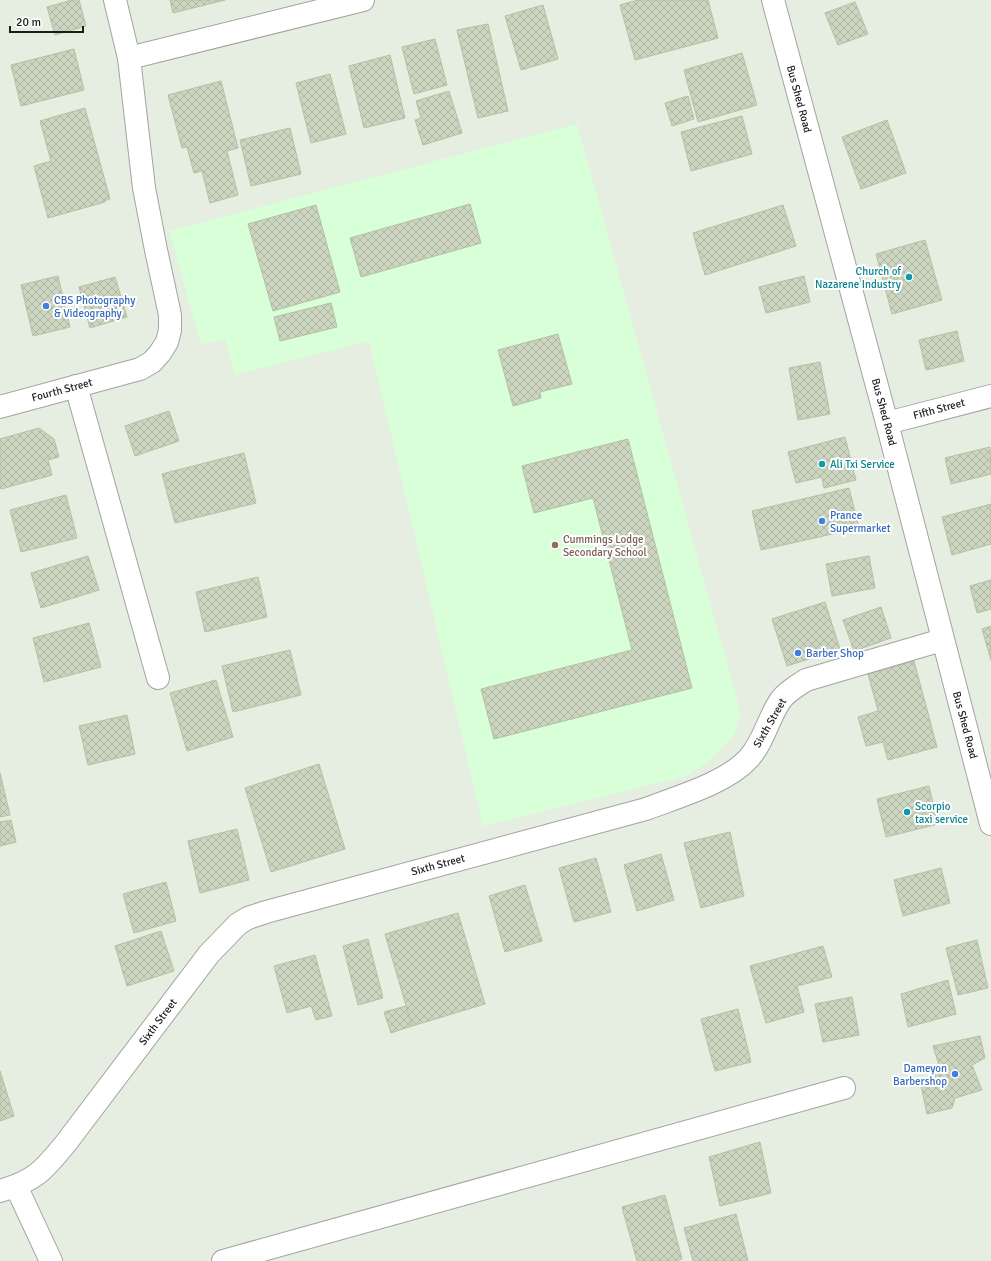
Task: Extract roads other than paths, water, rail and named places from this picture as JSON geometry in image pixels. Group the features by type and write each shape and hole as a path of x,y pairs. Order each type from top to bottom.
{"street":[{"name":"Fourth Street","path":"0,407 140,369 152,362 167,342 170,330 170,315 144,188 129,58 115,0"},
{"path":"129,58 364,0"},
{"name":"Bus Shed Road","path":"773,0 887,423 942,640 991,824"},
{"path":"76,386 158,678"},
{"name":"Fifth Street","path":"887,423 991,396"},
{"name":"Sixth Street","path":"8,1189 30,1180 55,1157 209,954 238,924 248,918 646,808 680,796 721,779 735,771 750,757 766,731 780,701 786,694 806,680 942,640"},
{"path":"224,1261 844,1088"},
{"path":"8,1189 51,1261"}],"place":[{"name":"Church of Nazarene Industry","path":"909,277"},
{"name":"CBS Photography & Videography","path":"46,306"},
{"name":"Ali Txi Service","path":"822,464"},
{"name":"Prance Supermarket","path":"822,521"},
{"name":"Cummings Lodge Secondary School","path":"555,545"},
{"name":"Barber Shop","path":"798,653"},
{"name":"Scorpio taxi service","path":"907,812"},
{"name":"Dameyon Barbershop","path":"955,1074"}]}
